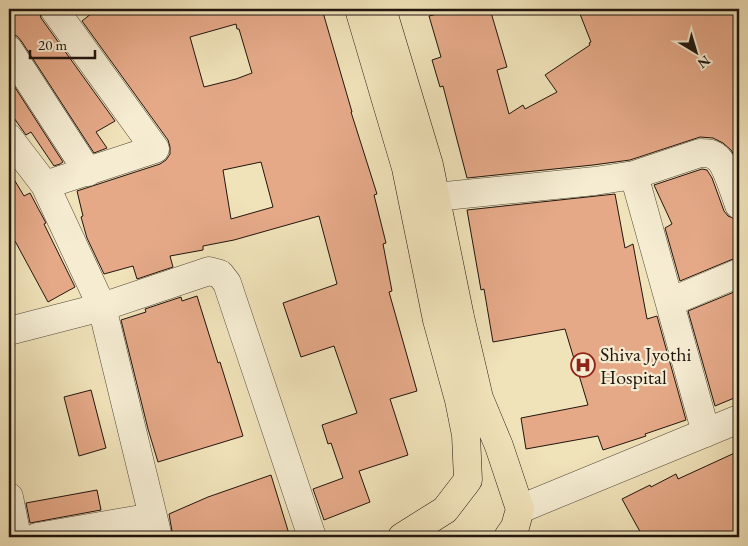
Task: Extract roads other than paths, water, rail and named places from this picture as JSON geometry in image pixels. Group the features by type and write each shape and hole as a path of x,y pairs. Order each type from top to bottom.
{"highway":[{"path":"358,9 406,168 437,320 459,400 466,435 468,480 445,510 402,537"},
{"path":"382,9 429,165 479,398 499,446 520,510 515,527 508,537"}],"street":[{"path":"45,186 155,149 54,9"},
{"path":"9,50 88,172"},
{"path":"12,150 45,186 102,307 155,527 36,537"},
{"path":"435,197 595,181 634,175 700,153 708,153 717,156 723,165 739,205"},
{"path":"634,175 706,433"},
{"path":"9,331 102,307 209,271 220,274 227,283 312,537"},
{"path":"670,302 739,272"},
{"path":"520,510 739,419"},
{"path":"9,497 17,537"}],"place":[{"name":"Shiva Jyothi Hospital","path":"583,365"}]}
